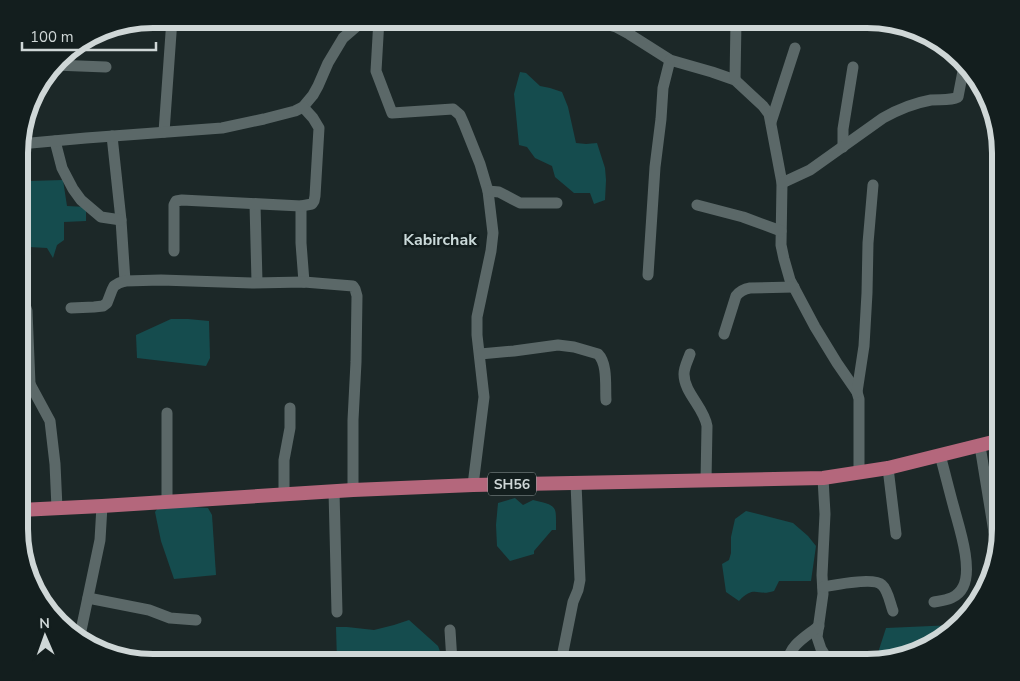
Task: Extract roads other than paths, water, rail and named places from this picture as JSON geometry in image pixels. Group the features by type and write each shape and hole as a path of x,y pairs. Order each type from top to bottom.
{"main road":[{"name":"SH56","path":"28,510 334,491 473,485 823,478 888,468 992,443"}],"street":[{"path":"164,132 171,28"},
{"path":"29,143 222,128 295,111 303,107 313,95 328,63 343,38 354,28"},
{"path":"378,28 376,71 392,113 453,109 456,111 464,124 474,148 488,191 493,241 477,317 477,335 484,397 473,485"},
{"path":"618,28 670,60 735,80 769,114 782,183 781,245 790,280 820,334 857,392"},
{"path":"735,80 736,28"},
{"path":"771,122 795,48"},
{"path":"648,275 655,167 663,88 670,60"},
{"path":"64,65 106,67"},
{"path":"842,147 853,67"},
{"path":"782,183 810,170 896,111 932,100 954,99 958,96 964,72"},
{"path":"174,251 174,205 176,201 301,206 312,204 314,201 319,128 303,107"},
{"path":"112,136 125,281"},
{"path":"55,141 62,168 81,200 101,217 120,220"},
{"path":"859,473 857,392 864,346 868,243 873,185"},
{"path":"488,191 499,192 520,203 557,203"},
{"path":"255,204 257,282"},
{"path":"696,205 743,217 781,231"},
{"path":"301,206 304,282"},
{"path":"71,308 103,306 114,286 125,281 304,282 353,286 356,289 357,296 353,490"},
{"path":"724,334 736,296 740,292 750,288 794,287"},
{"path":"28,335 30,384 50,421 55,464 57,508"},
{"path":"480,354 558,345 574,347 598,354 604,364 606,400"},
{"path":"690,354 684,375 692,397 706,421 706,481"},
{"path":"284,494 284,460 290,428 290,408"},
{"path":"167,413 167,501"},
{"path":"980,446 992,520"},
{"path":"934,602 955,596 963,587 967,565 963,541 940,455"},
{"path":"888,468 896,534"},
{"path":"823,478 825,514 823,594 817,637 823,653"},
{"path":"564,653 573,602 580,580 576,484"},
{"path":"334,491 337,612"},
{"path":"81,630 100,540 102,506"},
{"path":"823,587 870,580 879,582 886,590 893,611"},
{"path":"88,598 149,610 170,618 196,620"},
{"path":"789,653 792,648 819,626"},
{"path":"450,630 451,654"}],"water":[{"path":"520,72 526,73 540,86 562,92 568,107 576,143 597,143 605,168 605,200 594,204 590,193 574,193 555,177 552,166 535,158 527,147 519,145 514,94"},
{"path":"28,174 29,181 63,180 67,206 86,207 86,221 64,222 64,240 57,245 53,258 47,248 29,247 28,250"},
{"path":"171,319 209,321 210,358 206,366 137,358 136,335"},
{"path":"515,498 523,505 533,500 554,508 556,530 552,530 534,551 534,554 510,561 497,546 496,525 498,503"},
{"path":"160,505 208,508 212,515 216,575 174,579 161,541 155,512"},
{"path":"746,511 793,523 808,536 816,546 811,581 779,581 774,591 749,593 739,601 726,592 722,564 729,560 735,519"},
{"path":"409,620 438,646 441,654 337,654 336,627 374,630"},
{"path":"947,625 930,637 915,644 878,653 886,628"}],"district":[{"name":"Kabirchak","path":"440,240"}]}
